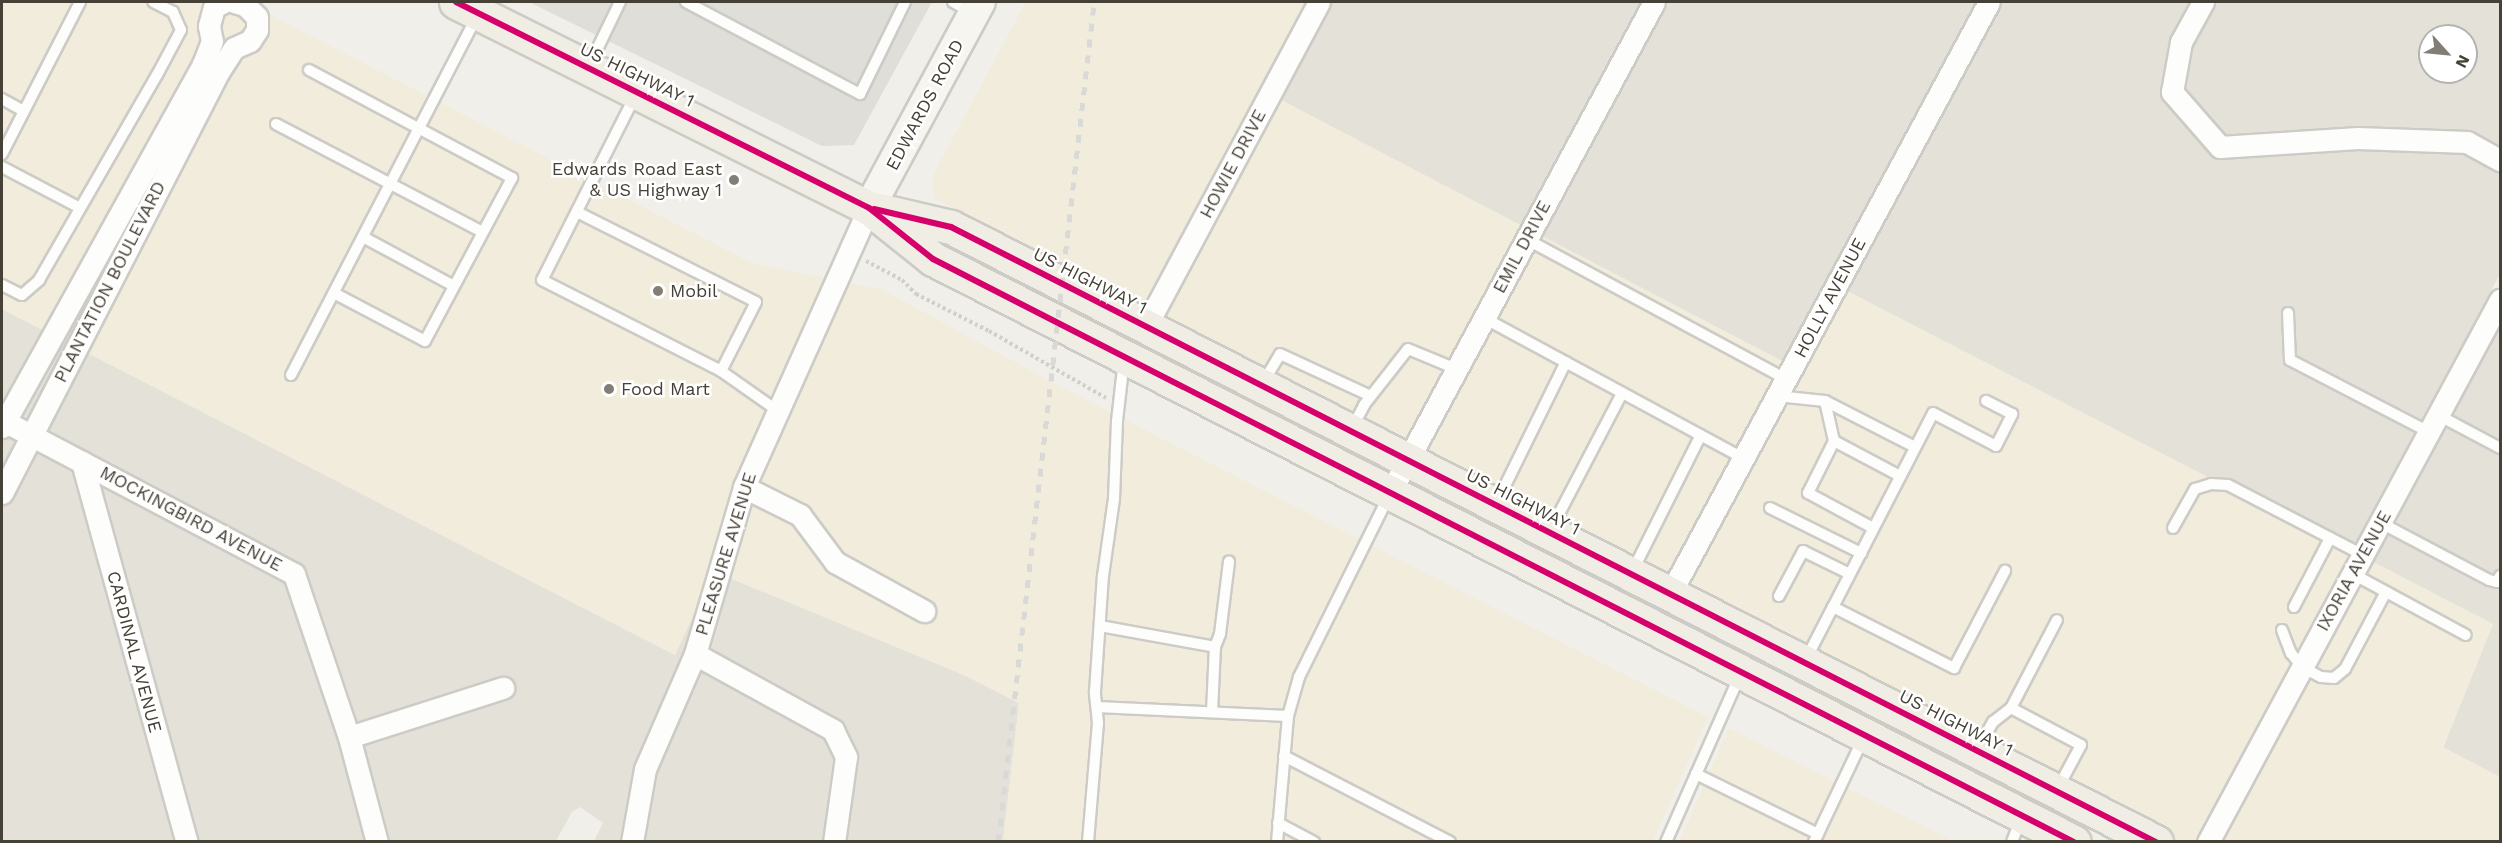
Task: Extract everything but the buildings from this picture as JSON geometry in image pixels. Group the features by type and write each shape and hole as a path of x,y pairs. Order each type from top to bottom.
{"main road":[{"name":"US HIGHWAY 1","path":"473,5 588,68 869,208 933,259 1864,735 2017,828 2063,839"},
{"name":"EDWARDS ROAD","path":"869,208 969,5"},
{"name":"US HIGHWAY 1","path":"869,208 951,227 2156,842"},
{"path":"1864,735 1894,736 1910,732 1920,722"}],"street":[{"name":"PLANTATION BOULEVARD","path":"2,493 211,68 212,40 209,26 214,7 224,2"},
{"name":"PLANTATION BOULEVARD","path":"2,423 211,68 234,48 250,41 257,30 257,17 242,2"},
{"name":"HOWIE DRIVE","path":"1146,326 1319,2"},
{"name":"EMIL DRIVE","path":"1390,493 1654,2"},
{"name":"HOLLY AVENUE","path":"1671,594 1989,2"},
{"path":"2203,2 2181,42 2172,92 2220,147 2358,138 2467,142 2500,160"},
{"name":"PLEASURE AVENUE","path":"632,842 645,769 695,654 744,487 869,208"},
{"name":"IXORIA AVENUE","path":"2208,842 2500,300"},
{"name":"MOCKINGBIRD AVENUE","path":"2,423 31,435 294,574 349,736 376,842"},
{"name":"CARDINAL AVENUE","path":"82,462 187,842"},
{"path":"744,487 800,515 835,562 924,611"},
{"path":"695,654 833,730 846,757 834,842"},
{"path":"349,736 503,688"}],"lane":[{"path":"2,154 80,2"},
{"path":"2,285 22,295 39,280 181,30 173,12 153,2"},
{"path":"588,68 620,2"},
{"path":"686,2 860,94 905,2"},
{"path":"291,375 419,128 473,5"},
{"path":"309,70 512,178 425,341 334,292"},
{"path":"637,91 542,280 721,371 778,411"},
{"path":"2,99 24,111"},
{"path":"276,124 483,232"},
{"path":"2,167 81,208"},
{"path":"577,212 756,302 721,371"},
{"path":"363,237 454,286"},
{"path":"1526,239 1781,388 1825,401 1915,447"},
{"path":"2288,314 2290,360 2434,424 2500,448"},
{"path":"1484,318 1743,458"},
{"path":"1350,431 1371,396 1408,349 1456,369"},
{"path":"1261,385 1280,354 1371,396"},
{"path":"1088,842 1095,770 1102,576 1114,499 1119,404 1125,357"},
{"path":"1496,505 1566,363"},
{"path":"1549,532 1622,393"},
{"path":"1825,401 1834,441 1808,493 1873,528"},
{"path":"1804,662 1933,413 1996,446 2012,414 1986,401"},
{"path":"1631,574 1701,435"},
{"path":"1834,441 1900,476"},
{"path":"2173,528 2195,489 2211,484 2228,485 2363,555"},
{"path":"1277,842 1288,716 1299,677 1390,493"},
{"path":"1770,508 1861,553"},
{"path":"2381,523 2489,580 2497,582 2500,576"},
{"path":"2294,607 2330,538"},
{"path":"1779,596 1803,550 1850,574"},
{"path":"1212,712 1215,647 1220,634 1229,562"},
{"path":"1833,607 1954,668 2005,571"},
{"path":"2353,574 2466,635"},
{"path":"2282,630 2291,653 2302,668 2320,677 2334,678 2345,669 2386,591"},
{"path":"1977,750 1993,722 2011,708 2057,620"},
{"path":"1100,626 1215,647"},
{"path":"1666,842 1741,672"},
{"path":"1097,707 1288,716"},
{"path":"2011,708 2081,745 2057,791"},
{"path":"1696,774 1816,838 1864,735"},
{"path":"1284,756 1450,842"},
{"path":"1278,823 1314,842"}],"path":[{"path":"849,253 896,277 916,294 1119,404"}],"shaded area":[{"path":"2,2 245,2 752,263 883,290 1055,384 1708,717 1653,841 1003,841 1019,704 1015,701 966,676 714,571 675,655 2,309"},
{"path":"529,2 932,2 854,145 822,146"},
{"path":"1026,2 1306,2 1142,308 934,198 934,173"},
{"path":"1333,2 1640,2 1520,225 1281,100"},
{"path":"1668,2 1975,2 1782,361 1542,236"},
{"path":"2003,2 2189,2 2171,36 2160,90 2163,99 2211,154 2222,158 2359,149 2464,153 2500,172 2500,274 2351,551 1847,291"},
{"path":"2217,2 2500,2 2500,148 2466,131 2356,127 2225,136 2185,90 2193,46"},
{"path":"1281,100 1520,225 1402,445 1163,320"},
{"path":"1542,236 1782,361 1665,579 1423,456"},
{"path":"1847,291 2351,551 2194,841 2180,841 1686,590"},
{"path":"2,309 675,655 713,571 966,676 1019,703 1003,841 594,841 603,823 580,807 572,812 556,841 2,841"},
{"path":"2500,325 2500,777 2443,748 2493,624 2373,562"},
{"path":"2373,562 2493,624 2443,747 2500,777 2500,841 2222,842"},
{"path":"1729,728 1953,841 1679,842"}],"railway":[{"path":"998,842 1094,2"}],"cycle path":[{"path":"456,2 869,208 933,259 2074,842"},
{"path":"874,209 951,227 2156,842"}],"place":[{"name":"Edwards Road East & US Highway 1","path":"734,180"},
{"name":"Mobil","path":"658,291"},
{"name":"Food Mart","path":"609,389"}]}
